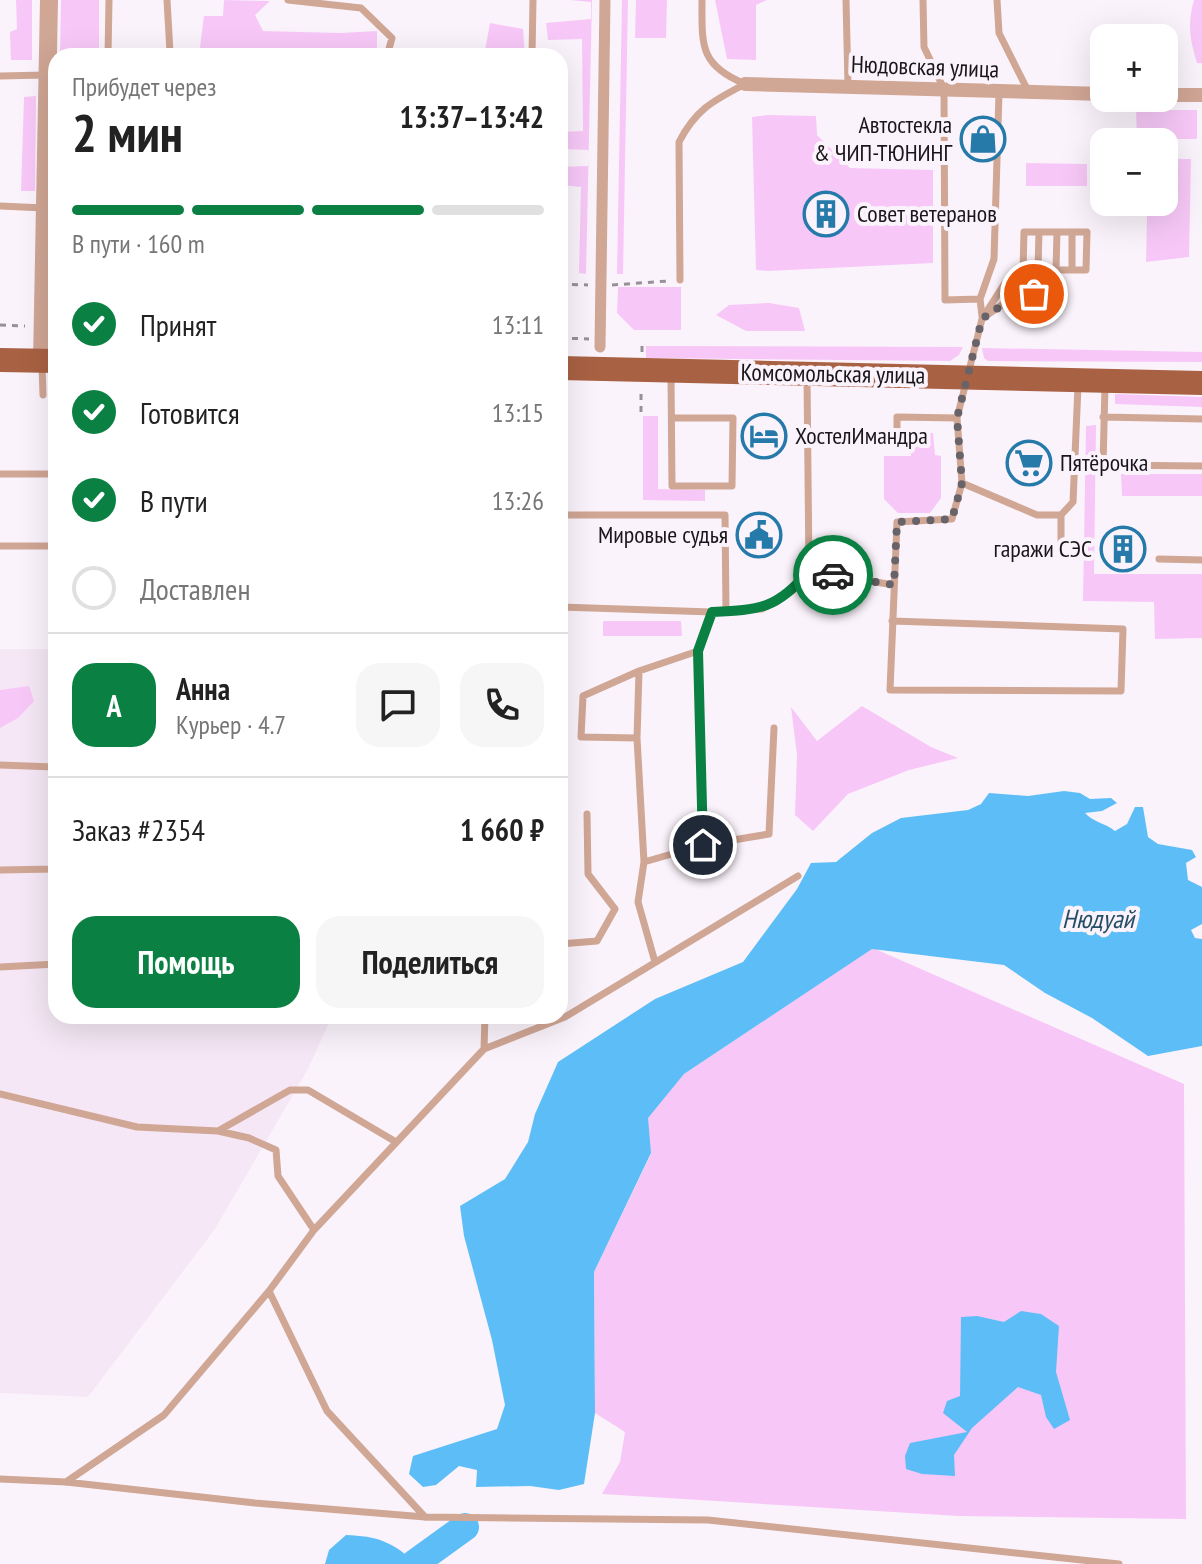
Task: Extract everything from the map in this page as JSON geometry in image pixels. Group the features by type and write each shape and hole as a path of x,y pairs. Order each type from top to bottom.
{"main road":[{"name":"Комсомольская улица","path":"568,365 601,352 671,370 1202,383"},
{"path":"0,360 48,361"}],"street":[{"path":"49,0 51,48"},
{"path":"601,352 605,0"},
{"name":"Нюдовская улица","path":"745,84 1090,94"},
{"path":"1178,95 1202,95"},
{"path":"48,142 44,208 48,330"}],"lane":[{"path":"108,48 109,0"},
{"path":"167,0 170,48"},
{"path":"288,0 361,8 392,38 389,48"},
{"path":"532,48 533,0"},
{"path":"702,0 702,42 708,61 716,69 745,84"},
{"path":"846,0 848,86"},
{"path":"923,0 924,47 944,89 945,300 980,299"},
{"path":"997,0 999,33 1028,92"},
{"path":"0,76 48,75"},
{"path":"680,280 679,142 690,122 706,105 745,84"},
{"path":"982,319 980,299 994,259 999,93"},
{"path":"0,206 44,208"},
{"path":"892,621 1123,629 1121,691 890,690 892,621 897,522 952,519 962,483 957,418 982,319 1005,283 1023,270 1086,270 1087,232 1024,232 1023,270"},
{"path":"1038,270 1039,232"},
{"path":"1056,270 1057,232"},
{"path":"1072,232 1072,270"},
{"path":"982,319 1015,296 1063,294"},
{"path":"43,395 48,367"},
{"path":"671,370 672,486 732,486 733,418 672,418"},
{"path":"568,607 712,612 762,609 792,591 809,571 807,374"},
{"path":"1061,553 1061,515 1073,502 1078,380"},
{"path":"1105,381 1103,465 1202,466"},
{"path":"897,436 897,417 957,418"},
{"path":"1103,417 1202,419"},
{"path":"0,474 48,474"},
{"path":"962,483 1037,515 1061,515"},
{"path":"568,515 725,515 726,611"},
{"path":"0,546 48,546"},
{"path":"1159,559 1202,560"},
{"path":"809,571 894,585"},
{"path":"703,845 698,651 712,612"},
{"path":"637,738 581,737 583,696 639,671 698,651"},
{"path":"639,671 637,738 644,862 638,902 655,962"},
{"path":"644,862 703,845 769,834 774,728"},
{"path":"0,765 48,767"},
{"path":"568,943 597,941 615,909 588,874 587,814"},
{"path":"0,870 48,869"},
{"path":"568,1015 798,876"},
{"path":"0,967 48,964"},
{"path":"484,1049 485,1024"},
{"path":"66,1482 164,1415 269,1291 314,1230 484,1049 547,1024"},
{"path":"218,1131 290,1090 308,1090 396,1142"},
{"path":"0,1094 137,1127 218,1131 249,1138 276,1150 278,1176 314,1230"},
{"path":"269,1291 327,1411 425,1517"},
{"path":"0,1479 66,1482 255,1503 425,1517 708,1520 1119,1564"}],"path":[{"path":"568,284 600,286 680,280"},
{"path":"568,341 601,352"}],"shaded area":[{"path":"16,0 32,0 32,60 11,60 10,32 17,29"},
{"path":"61,0 99,0 99,48 60,48"},
{"path":"224,0 270,1 255,15 263,31 377,31 377,48 200,48 204,16 223,16"},
{"path":"570,0 592,0 589,150 568,149 568,132 583,131 582,39 548,40 546,23 591,19 591,2"},
{"path":"622,0 628,0 623,274 617,274"},
{"path":"636,0 667,0 666,38 635,38"},
{"path":"715,0 767,0 756,5 756,60 727,59"},
{"path":"1194,0 1202,0 1202,63 1197,63 1191,39"},
{"path":"490,23 523,29 524,48 485,48"},
{"path":"36,96 35,191 21,191 24,97"},
{"path":"1197,110 1197,139 1178,139 1178,128 1137,128 1136,112"},
{"path":"816,116 817,135 850,168 933,170 933,263 756,270 752,117"},
{"path":"589,157 586,274 579,273 581,187 568,186 568,167 588,166"},
{"path":"1178,159 1191,159 1189,257 1146,262 1147,216 1178,216"},
{"path":"1026,163 1087,164 1087,186 1026,186"},
{"path":"618,287 681,287 681,330 634,330 617,313"},
{"path":"769,303 799,308 805,331 746,331 716,315 729,305"},
{"path":"646,346 963,347 959,355 950,361 646,358"},
{"path":"982,348 1202,352 1202,362 988,361"},
{"path":"1115,394 1202,397 1202,407 1115,404"},
{"path":"643,416 658,416 658,489 705,490 705,501 643,500"},
{"path":"1096,425 1094,574 1202,574 1202,638 1155,639 1154,602 1083,601 1086,426"},
{"path":"911,433 933,433 935,455 941,456 941,498 930,513 898,513 884,499 884,456 911,456"},
{"path":"1121,474 1202,474 1202,496 1122,496"},
{"path":"603,621 681,621 682,636 603,636"},
{"path":"0,649 48,649 48,1024 328,1024 308,1069 215,1229 88,1397 0,1393"},
{"path":"29,686 34,701 18,718 0,728 0,690"},
{"path":"862,706 931,747 958,758 909,770 848,794 813,831 795,815 797,755 791,707 817,741"},
{"path":"873,948 1184,1084 1186,1519 958,1516 602,1494 620,1462 625,1432 595,1413 594,1272 651,1154 647,1118 684,1074"}],"water":[{"name":"Нюдуай","path":"1064,791 1080,793 1090,799 1111,798 1117,803 1102,811 1085,813 1115,831 1127,824 1135,807 1143,807 1148,837 1158,844 1192,850 1196,857 1186,863 1188,880 1202,887 1202,924 1191,930 1195,938 1202,939 1202,1046 1148,1056 1004,965 872,949 684,1074 648,1118 651,1153 594,1272 595,1413 584,1484 559,1490 530,1486 476,1487 477,1470 459,1466 436,1485 423,1487 409,1474 413,1456 497,1429 505,1405 492,1340 464,1236 460,1206 505,1179 528,1142 535,1114 558,1062 655,999 743,962 797,889 811,863 836,862 872,833 901,818 968,810 981,804 989,793 1028,796"},
{"path":"1021,1311 1041,1314 1059,1326 1056,1372 1070,1420 1054,1429 1046,1417 1041,1395 1018,1387 972,1428 954,1455 955,1476 922,1474 906,1469 905,1456 910,1443 967,1432 943,1413 947,1401 960,1396 961,1317 977,1316 1004,1322"},
{"path":"346,1535 384,1542 400,1550 416,1564 325,1564 329,1550"}],"waterway":[{"name":"Нюдуай","path":"415,1563 465,1527"}],"way so far":[{"path":"833,575 894,585 897,522 952,519 962,483 957,418 982,319 1015,296 1034,294"}],"place":[{"name":"Автостекла & ЧИП-ТЮНИНГ","path":"983,139"},
{"name":"Совет ветеранов","path":"826,214"},
{"name":"ХостелИмандра","path":"764,436"},
{"name":"Пятёрочка","path":"1029,463"},
{"name":"Мировые судья","path":"759,535"},
{"name":"гаражи СЭС","path":"1123,549"}],"route":[{"path":"703,845 698,651 712,612 762,609 792,591 809,571 833,575"}]}
